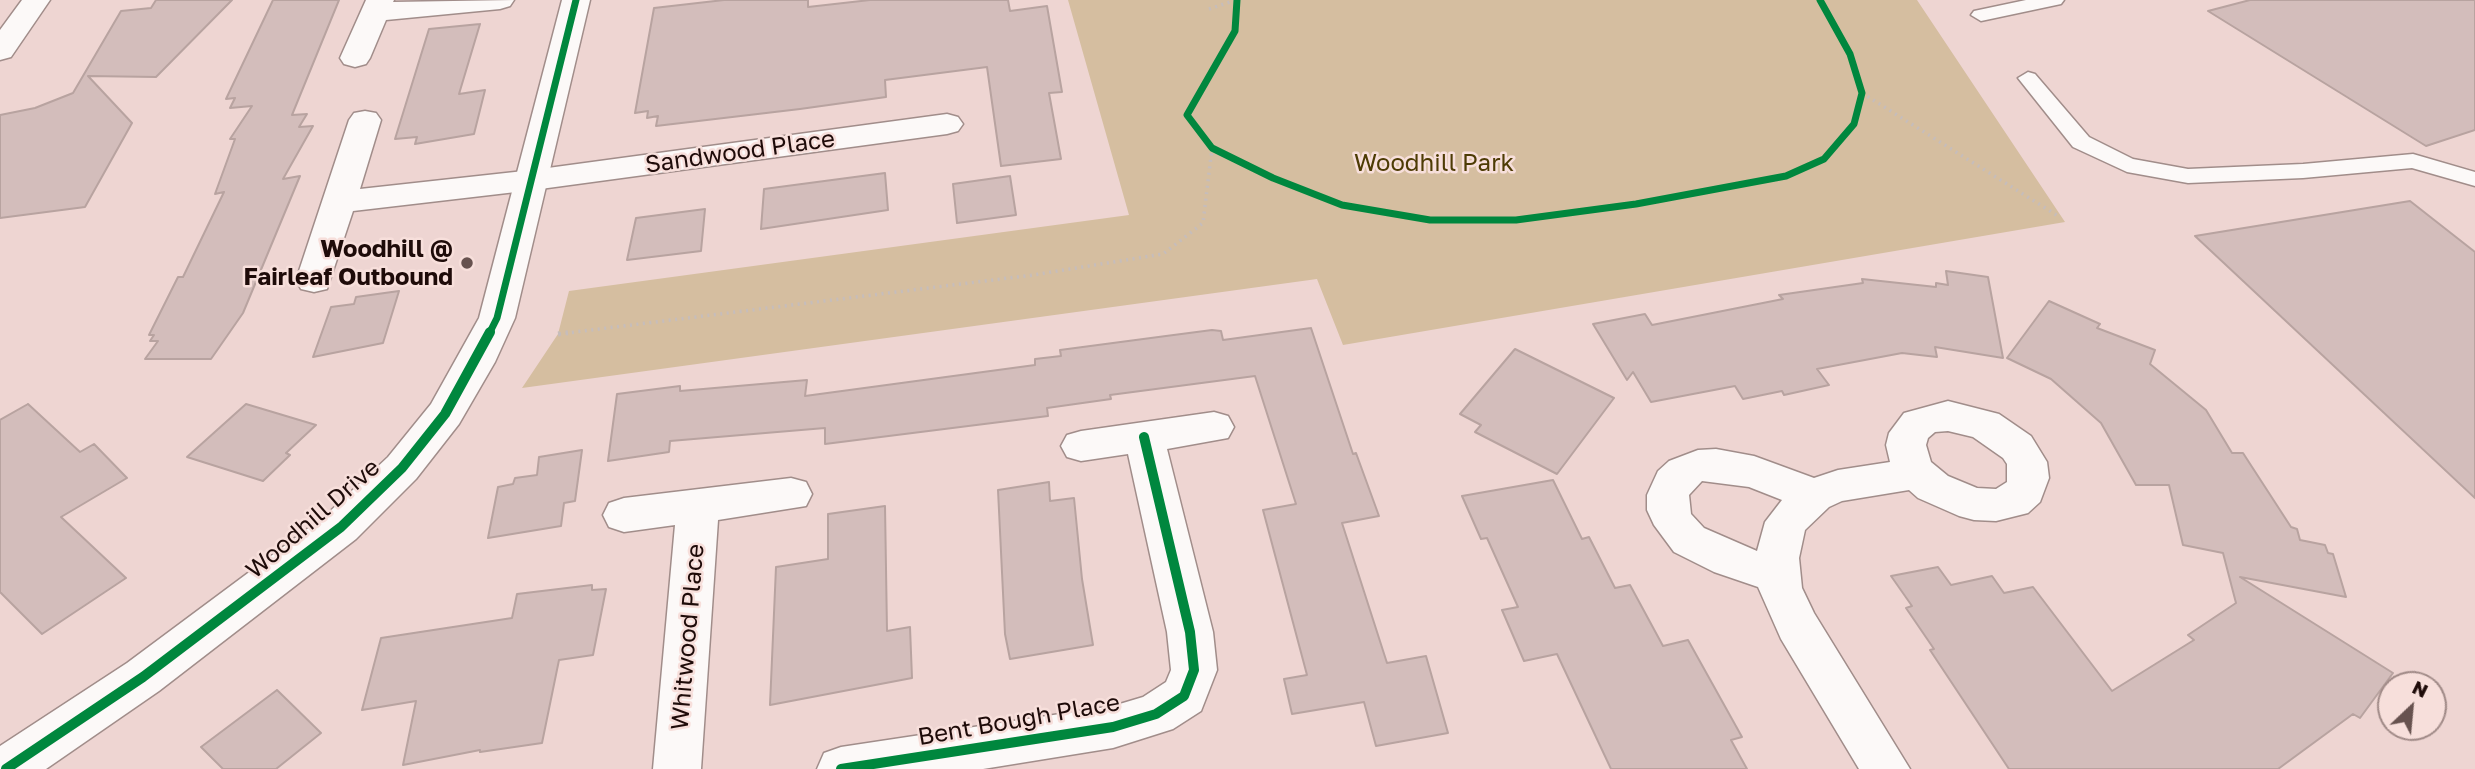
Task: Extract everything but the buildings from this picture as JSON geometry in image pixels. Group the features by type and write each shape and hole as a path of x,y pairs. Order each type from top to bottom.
{"street":[{"path":"0,51 36,0"},
{"path":"355,58 377,6 500,0"},
{"name":"Woodhill Drive","path":"6,769 143,677 341,527 402,468 445,414 476,362 497,318 576,0"},
{"path":"314,279 365,120"},
{"name":"Sandwood Place","path":"339,202 533,180 947,124"},
{"path":"1081,446 1214,427"},
{"name":"Bent Bough Place","path":"841,769 1113,727 1156,713 1184,696 1194,670 1191,632 1144,437"},
{"path":"1780,576 1729,560 1689,540 1675,525 1668,510 1668,495 1673,482 1691,469 1716,465 1754,472 1814,495"},
{"path":"1886,769 1797,625 1780,588 1779,548 1786,522 1814,495 1838,486 1917,473"},
{"path":"624,514 791,494"},
{"name":"Whitwood Place","path":"677,769 698,505"}],"lane":[{"path":"1981,15 2054,0"},
{"path":"2028,78 2081,142 2127,165 2188,176 2303,171 2413,161 2475,179"}],"path":[{"path":"1209,9 1236,0"},
{"path":"1862,93 2058,216"},
{"path":"558,334 1033,275 1163,254 1203,223 1212,148"}],"green space":[{"name":"Woodhill Park","path":"1068,0 1917,0 2065,222 1343,345 1317,279 522,388 558,334 569,291 1129,215"}],"cycle path":[{"path":"6,769 143,677 341,527 402,468 445,414 476,362 497,318 576,0"},
{"path":"1237,0 1235,31 1187,115 1212,148 1273,178 1342,205 1430,220 1516,220 1636,204 1786,176 1824,159 1854,124 1862,93 1850,54 1820,0"},
{"path":"841,769 1113,727 1156,714 1184,696 1194,670 1190,632 1144,437"}],"place":[{"name":"Woodhill @ Fairleaf Outbound","path":"467,263"}]}
